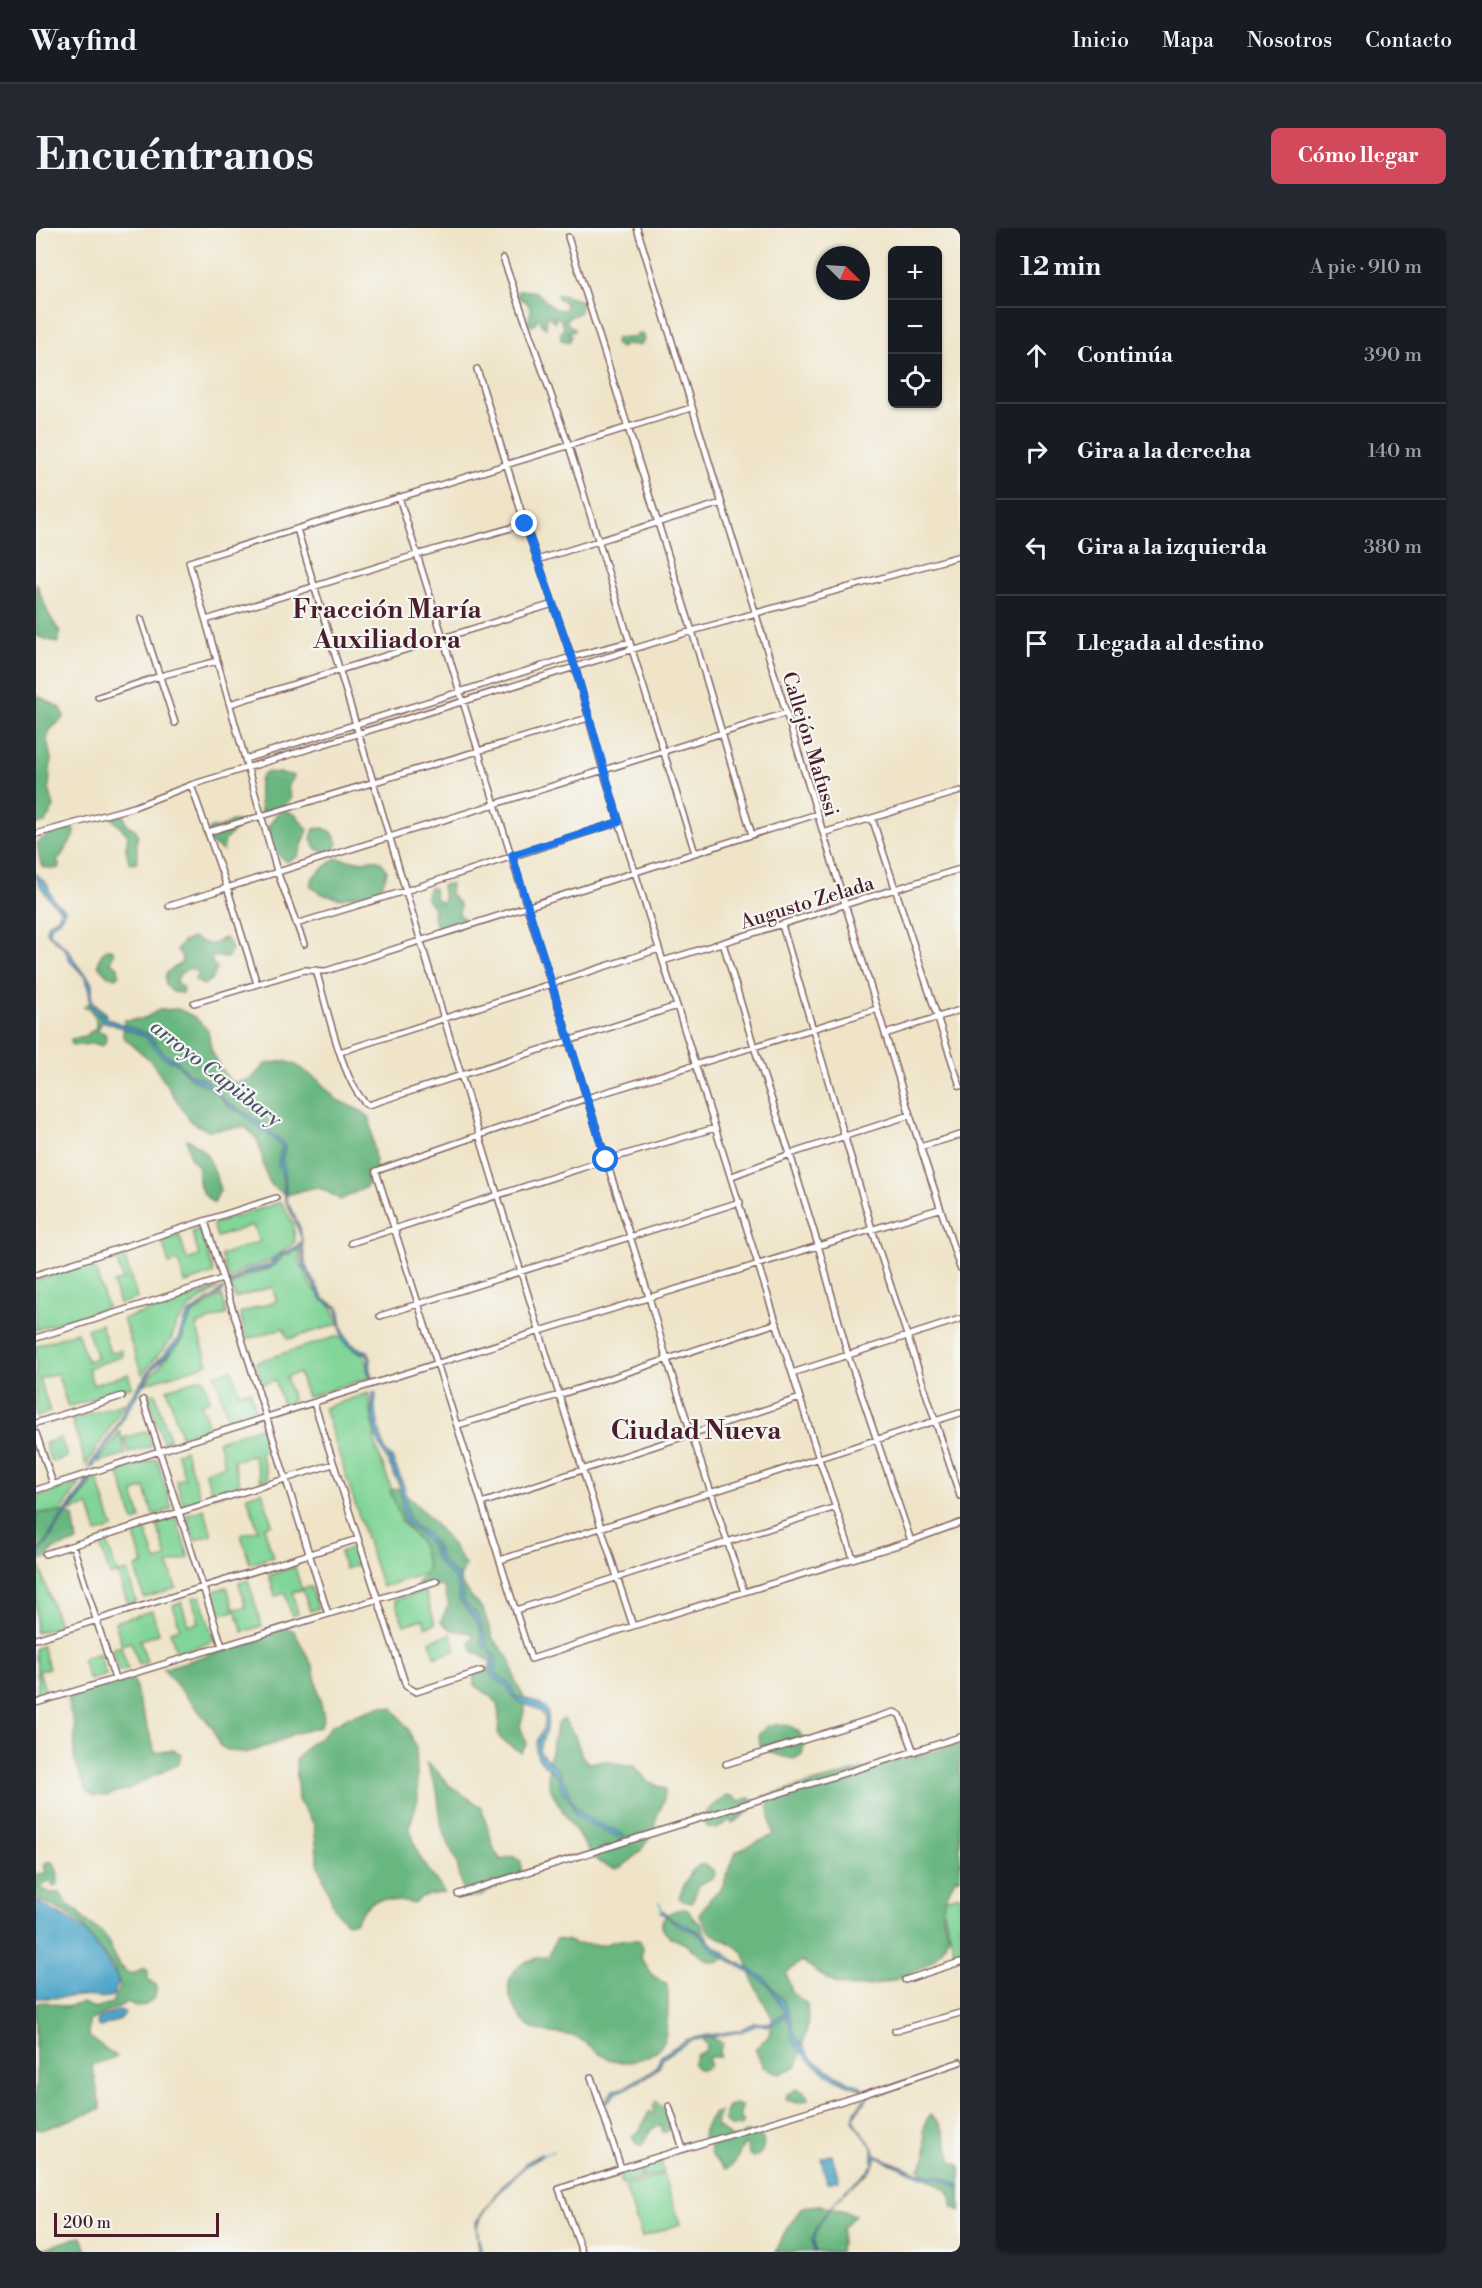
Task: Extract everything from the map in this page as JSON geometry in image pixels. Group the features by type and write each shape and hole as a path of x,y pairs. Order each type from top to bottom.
{"street":[{"name":"Callejón Mafussi","path":"637,228 939,1209 960,1268"},
{"path":"568,237 692,631 752,835"},
{"path":"503,258 569,446 695,854"},
{"path":"477,369 525,524 575,667 619,822 819,1459 853,1558"},
{"path":"304,944 277,871 189,562 691,408"},
{"path":"399,497 496,803 690,1434 744,1592"},
{"path":"537,560 721,503"},
{"path":"206,620 525,524"},
{"path":"297,529 479,1134 601,1530 633,1626"},
{"path":"36,834 134,807 191,785 692,631 960,556"},
{"path":"230,704 553,604"},
{"path":"141,619 175,723"},
{"path":"245,759 571,657 630,642"},
{"path":"98,697 160,676 217,661"},
{"path":"169,906 786,713"},
{"path":"208,832 588,718"},
{"path":"191,785 227,886 257,984"},
{"path":"823,833 960,791"},
{"path":"194,1003 304,970 326,971 817,814"},
{"path":"872,818 960,1086"},
{"path":"296,924 619,822"},
{"name":"Augusto Zelada","path":"663,961 960,870"},
{"path":"782,925 872,1230 960,1496"},
{"path":"723,943 818,1245 848,1355 911,1541"},
{"path":"340,1052 659,949"},
{"path":"316,970 349,1080 361,1099 368,1105 677,1006"},
{"path":"877,1009 587,1098 376,1171 531,1659 911,1541 960,1523"},
{"path":"885,1034 960,1010"},
{"path":"732,1176 790,1154 910,1115"},
{"path":"351,1243 606,1160 715,1128"},
{"path":"920,1147 960,1135"},
{"path":"36,1275 276,1198"},
{"path":"380,1316 740,1202"},
{"path":"36,1490 379,1383 540,1330 939,1209"},
{"path":"205,1221 328,1614"},
{"path":"36,1338 222,1279"},
{"path":"792,1373 960,1318"},
{"path":"458,1425 559,1395 777,1323"},
{"path":"36,1423 122,1396"},
{"path":"482,1503 800,1398"},
{"path":"143,1400 222,1646"},
{"path":"314,1403 406,1686 417,1692 481,1671"},
{"path":"500,1560 601,1530 960,1413"},
{"path":"36,1433 53,1484"},
{"path":"45,1554 333,1464"},
{"path":"516,1610 836,1507"},
{"path":"36,1639 358,1539"},
{"path":"73,1546 115,1679"},
{"path":"36,1703 437,1581"},
{"path":"726,1764 894,1712 900,1715 914,1752"},
{"path":"458,1894 960,1737"},
{"path":"905,1980 960,1962"},
{"path":"895,2031 960,2013"},
{"path":"582,2252 559,2189 862,2095 960,2062"},
{"path":"591,2077 621,2168"},
{"path":"669,2106 683,2149"}],"green space":[{"path":"519,290 537,293 552,307 560,310 565,310 566,303 558,298 557,294 583,301 579,313 566,319 567,323 575,329 568,331 572,336 569,342 561,340 561,332 564,329 561,320 555,316 555,323 547,316 546,328 542,325 540,318 535,325 531,326 528,322 530,309 526,301 520,299 517,294"},
{"path":"639,333 644,339 641,345 625,344 621,348 615,344 616,338 632,338"},
{"path":"36,583 49,615 60,632 58,643 36,636"},
{"path":"36,695 61,708 64,717 50,730 47,740 51,759 49,788 54,807 45,823 36,824"},
{"path":"266,772 294,776 288,788 291,798 285,805 261,812 259,785"},
{"path":"287,811 296,815 308,830 298,856 286,862 272,848 267,829 277,814"},
{"path":"114,814 124,816 127,825 135,829 138,834 137,862 133,864 129,862 126,849 128,835 112,818"},
{"path":"232,821 237,821 239,826 225,840 223,851 203,838 211,828 220,828"},
{"path":"73,828 75,834 57,862 60,866 53,869 42,866 37,842 54,832"},
{"path":"323,828 332,832 338,843 334,851 325,853 316,848 311,839 314,829"},
{"path":"336,858 354,861 378,860 387,871 384,882 375,892 342,899 317,891 310,885 314,876"},
{"path":"451,884 450,894 460,905 459,915 465,921 457,928 445,931 435,921 434,908 426,897 429,888 434,888 435,898 442,903 444,900 442,886"},
{"path":"192,938 211,945 224,938 228,940 232,949 227,958 213,956 211,961 217,969 212,979 203,985 195,980 198,972 189,968 180,974 176,982 183,988 182,993 173,992 166,985 167,972 182,962 177,949 183,942"},
{"path":"107,949 112,949 114,953 110,962 118,967 119,975 116,978 107,975 98,965 101,955"},
{"path":"92,1000 105,1012 106,1016 97,1031 106,1036 105,1043 101,1046 94,1043 71,1044 71,1039 85,1036 96,1028 96,1018 88,1007 84,1007"},
{"path":"178,1009 195,1017 208,1030 211,1049 219,1066 231,1082 248,1080 265,1064 284,1061 294,1064 318,1080 337,1100 363,1112 370,1118 376,1170 366,1187 340,1200 319,1188 309,1188 287,1195 272,1185 268,1179 257,1140 245,1127 207,1130 191,1122 151,1061 123,1037 124,1020 143,1019 159,1010"},
{"path":"187,1139 201,1148 213,1167 220,1190 214,1203 200,1187 198,1166 190,1158"},
{"path":"281,1202 293,1223 295,1242 268,1262 245,1268 229,1280 221,1255 259,1242 253,1225 217,1237 213,1224"},
{"path":"200,1229 214,1273 185,1283 178,1261 169,1264 162,1240 179,1234 187,1260 199,1256 192,1232"},
{"path":"300,1249 300,1263 312,1287 334,1310 338,1324 288,1339 284,1328 247,1339 240,1313 277,1301 272,1287 235,1298 231,1286 247,1275 270,1269 284,1256"},
{"path":"123,1252 137,1298 119,1304 113,1283 123,1280 115,1255"},
{"path":"93,1262 107,1307 36,1330 36,1280"},
{"path":"219,1288 191,1306 176,1324 171,1340 142,1374 123,1319"},
{"path":"222,1295 227,1314 196,1325 208,1364 144,1384 182,1341 185,1327 193,1314"},
{"path":"101,1324 110,1353 121,1350 123,1356 88,1368 93,1385 128,1374 132,1386 68,1407 57,1373 40,1379 50,1412 36,1417 36,1346 77,1332 87,1361 97,1358 87,1329"},
{"path":"338,1336 356,1352 364,1354 369,1378 307,1397 299,1373 286,1377 293,1401 283,1405 275,1380 262,1384 256,1362"},
{"path":"232,1369 239,1393 250,1390 257,1413 229,1422 215,1375"},
{"path":"203,1378 210,1400 201,1403 209,1428 181,1436 167,1389"},
{"path":"155,1393 170,1440 163,1442 148,1395"},
{"path":"368,1393 376,1447 404,1523 419,1537 440,1569 382,1587 324,1408"},
{"path":"125,1403 86,1465 72,1420"},
{"path":"261,1427 268,1449 260,1452 268,1479 261,1481 253,1455 233,1461 241,1488 213,1497 205,1471 225,1465 218,1441"},
{"path":"120,1431 126,1454 99,1462"},
{"path":"147,1431 152,1446 129,1453 124,1438"},
{"path":"61,1438 67,1457 51,1462 45,1443"},
{"path":"185,1450 201,1500 184,1506 176,1481 185,1478 177,1453"},
{"path":"157,1459 172,1509 153,1515 145,1488 133,1492 141,1519 134,1522 118,1471"},
{"path":"97,1478 113,1528 97,1533 89,1506 70,1511 90,1486 91,1479"},
{"path":"80,1483 36,1548 36,1497"},
{"path":"397,1488 426,1514 458,1554 465,1565 460,1579 464,1588 483,1610 493,1639 511,1661 515,1680 524,1698 525,1708 520,1726 527,1744 521,1752 499,1736 499,1715 496,1702 475,1685 473,1676 480,1670 489,1669 491,1661 474,1652 470,1643 474,1634 450,1629 441,1621 449,1604 443,1586 421,1589 417,1584 428,1567 420,1542 402,1522 390,1491"},
{"path":"262,1491 272,1524 264,1527 273,1557 250,1564 241,1535 258,1530 247,1496"},
{"path":"204,1509 212,1535 195,1540 187,1515"},
{"path":"65,1512 73,1517 77,1542 53,1549 46,1559 36,1559 36,1513"},
{"path":"176,1518 189,1558 168,1564 176,1588 144,1598 135,1568 143,1564 133,1532 145,1528 156,1561 167,1558 157,1524"},
{"path":"106,1539 117,1573 127,1571 136,1601 128,1604 118,1574 110,1575 99,1542"},
{"path":"353,1548 358,1565 345,1569 340,1552"},
{"path":"37,1558 59,1626 36,1633 36,1560"},
{"path":"295,1567 301,1588 311,1587 318,1608 310,1611 303,1590 292,1592 298,1614 292,1616 285,1593 275,1596 269,1575"},
{"path":"248,1580 262,1626 243,1632 236,1611 218,1614 211,1592 227,1587 234,1609 246,1607 239,1583"},
{"path":"425,1591 435,1624 426,1627 423,1619 404,1625 395,1600"},
{"path":"200,1596 214,1641 177,1653 170,1631 180,1628 173,1605 181,1602 188,1625 199,1622 192,1598"},
{"path":"152,1611 159,1634 140,1640 147,1662 139,1665 131,1642 122,1645 115,1622"},
{"path":"286,1627 294,1631 313,1667 324,1718 320,1727 293,1734 276,1743 246,1753 227,1750 219,1745 213,1728 163,1669 259,1639"},
{"path":"451,1634 456,1650 435,1657 430,1641"},
{"path":"122,1645 128,1669 119,1671 112,1649"},
{"path":"42,1646 49,1668 39,1671 46,1694 38,1696 36,1648"},
{"path":"99,1653 106,1675 89,1680 82,1659"},
{"path":"126,1678 135,1682 155,1753 173,1750 181,1754 179,1764 125,1790 105,1796 95,1796 87,1791 76,1764 75,1727 67,1700 72,1693"},
{"path":"383,1706 393,1708 409,1730 416,1749 418,1799 409,1827 419,1856 444,1892 421,1897 413,1903 387,1899 374,1901 362,1911 356,1921 347,1923 335,1910 318,1863 314,1824 298,1800 296,1760 307,1746 325,1734 331,1726 348,1717"},
{"path":"564,1719 575,1736 582,1756 588,1763 607,1761 635,1766 647,1781 665,1789 664,1800 656,1818 655,1827 647,1841 633,1858 616,1869 595,1858 551,1790 548,1777 549,1762 557,1724"},
{"path":"777,1724 790,1726 799,1732 803,1741 802,1754 794,1759 784,1757 760,1744 759,1734 766,1727"},
{"path":"960,1744 960,1878 955,1879 943,1906 943,1918 949,1934 941,1951 921,1968 908,1975 863,1986 837,1984 802,1961 786,1973 792,1992 807,2004 808,2025 797,2066 779,2074 763,2067 755,2049 768,2037 774,2021 756,1988 743,1952 710,1933 699,1915 723,1886 736,1852 773,1835 767,1795"},
{"path":"426,1763 436,1770 449,1785 481,1807 495,1852 501,1860 513,1856 521,1862 522,1878 505,1881 481,1896 471,1897 463,1890 457,1863 442,1828 437,1790"},
{"path":"726,1796 732,1796 740,1801 749,1798 757,1801 735,1822 732,1823 729,1820 717,1829 707,1827 701,1819 708,1810"},
{"path":"47,1862 52,1862 56,1867 58,1882 53,1887 52,1883 47,1882 42,1889 51,1893 60,1893 67,1904 79,1912 84,1920 104,1934 119,1964 127,1973 136,1973 144,1968 148,1970 148,1980 156,1985 156,1989 154,1997 145,2005 137,2007 128,2002 89,2021 88,2036 117,2057 92,2065 101,2109 41,2130 36,2129 36,2003 46,2002 66,2007 83,2003 95,2009 111,2004 120,1987 114,1968 82,1926 67,1913 39,1900 36,1896 36,1874 46,1873 44,1866"},
{"path":"703,1864 712,1869 715,1874 699,1885 692,1903 682,1901 679,1897 688,1877"},
{"path":"960,1895 960,1953 955,1954 941,1900"},
{"path":"683,1909 688,1910 701,1924 709,1942 725,1953 725,1958 719,1961 708,1961 683,1943 670,1937 664,1930 662,1921 668,1914"},
{"path":"556,1939 575,1944 602,1945 620,1940 639,1940 643,1949 641,1958 651,1974 667,1985 668,2012 664,2040 656,2051 642,2059 619,2062 602,2055 578,2038 541,2031 529,2026 523,2020 510,1998 510,1979 520,1966 528,1961 548,1957"},
{"path":"706,2035 723,2043 719,2051 720,2057 709,2057 710,2066 701,2069 693,2064 696,2055 705,2051 707,2045 703,2038"},
{"path":"797,2089 806,2093 808,2100 798,2103 786,2100 787,2094"},
{"path":"656,2101 670,2117 672,2125 667,2132 663,2132 661,2126 653,2128 644,2143 641,2146 637,2145 632,2137 640,2130 649,2112 655,2112 653,2107"},
{"path":"736,2104 742,2107 739,2117 743,2122 740,2126 731,2126 725,2122 725,2113 730,2106"},
{"path":"719,2112 716,2126 730,2137 736,2138 746,2132 760,2135 763,2145 759,2154 753,2158 749,2155 748,2146 744,2144 735,2162 726,2169 716,2160 711,2152 711,2142 703,2138 704,2129 714,2113"},
{"path":"930,2115 943,2129 952,2162 960,2165 960,2211 952,2206 948,2192 923,2175 919,2168 926,2154 924,2128"},
{"path":"661,2161 664,2172 643,2178 640,2167"},
{"path":"638,2167 642,2178 622,2185 618,2174"},
{"path":"663,2174 680,2224 642,2237 625,2187"},
{"path":"820,2205 855,2215 842,2229 840,2252 776,2252 786,2230 802,2207"},
{"path":"82,2236 87,2252 36,2252 36,2251"}],"water":[{"path":"36,874 47,884 53,899 65,910 61,918 50,927 49,932 70,952 77,965 88,977 92,984 92,1003 108,1019 148,1034 164,1054 176,1060 188,1073 207,1081 229,1104 250,1115 284,1143 282,1160 286,1199 300,1228 302,1239 285,1200 282,1172 278,1164 282,1146 239,1111 231,1109 210,1087 190,1078 176,1063 162,1057 145,1036 105,1022 94,1011 90,1005 89,988 84,976 70,961 65,949 47,933 48,924 59,916 61,910 42,888"},
{"path":"302,1240 306,1266 324,1299 339,1307 345,1336 353,1345 368,1351 371,1359 370,1371 374,1381 371,1382 367,1370 368,1354 357,1351 343,1341 337,1308 322,1300 303,1265 302,1245 282,1255 271,1267 243,1275 228,1287 227,1285 247,1270 269,1265 276,1256 298,1246"},
{"path":"210,1300 191,1315 180,1341 151,1372 101,1456 93,1467 88,1468 115,1429 130,1398 151,1368 178,1339 184,1320 190,1312"},
{"path":"372,1393 376,1393 375,1408 386,1452 393,1460 404,1487 408,1518 414,1526 425,1532 435,1544 441,1561 458,1576 464,1601 479,1617 488,1646 485,1648 475,1619 460,1601 456,1581 437,1561 431,1544 406,1523 400,1487 376,1436"},
{"path":"90,1478 83,1492 36,1558 36,1553 44,1545 85,1484 85,1479"},
{"path":"491,1650 497,1659 495,1672 509,1683 516,1696 534,1701 546,1710 548,1722 539,1750 558,1770 576,1807 595,1822 625,1837 601,1830 576,1814 561,1788 560,1779 540,1760 537,1754 537,1742 545,1721 542,1712 515,1699 506,1686 491,1675 493,1660 489,1652"},
{"path":"36,1900 75,1923 91,1938 119,1981 113,1996 36,1998"},
{"path":"664,1911 668,1917 698,1931 719,1950 765,1978 783,2001 791,2018 795,2036 815,2062 865,2090 825,2073 807,2058 794,2041 786,2015 767,2026 760,2024 740,2032 689,2041 663,2058 659,2067 652,2074 617,2092 605,2104 604,2102 614,2090 623,2088 651,2072 657,2066 661,2056 687,2039 740,2030 753,2023 768,2023 785,2013 768,1984 717,1953 696,1932 681,1927 661,1912"},
{"path":"119,2010 125,2012 123,2018 101,2027 97,2025 98,2019"},
{"path":"868,2095 854,2118 872,2146 853,2121 855,2111"},
{"path":"872,2148 875,2155 919,2173 938,2175 960,2185 960,2188 938,2178 922,2177 876,2157 872,2167 869,2171 839,2198 846,2190 868,2171 873,2164"},
{"path":"541,2154 542,2156 534,2160 506,2185 482,2215 477,2226 481,2251 479,2252 476,2222 504,2184 522,2169 525,2163"},
{"path":"832,2155 839,2180 827,2183 821,2158"},
{"path":"830,2208 816,2234 814,2243 816,2252 814,2252 812,2238 823,2216"}],"waterway":[{"name":"arroyo Capiibary","path":"659,1902 663,1912"},
{"path":"540,2156 553,2151"}],"district":[{"name":"Fracción María Auxiliadora","path":"387,624"},
{"name":"Ciudad Nueva","path":"696,1430"}],"route":[{"path":"525,524 575,667 619,822 512,855 606,1160"}]}
